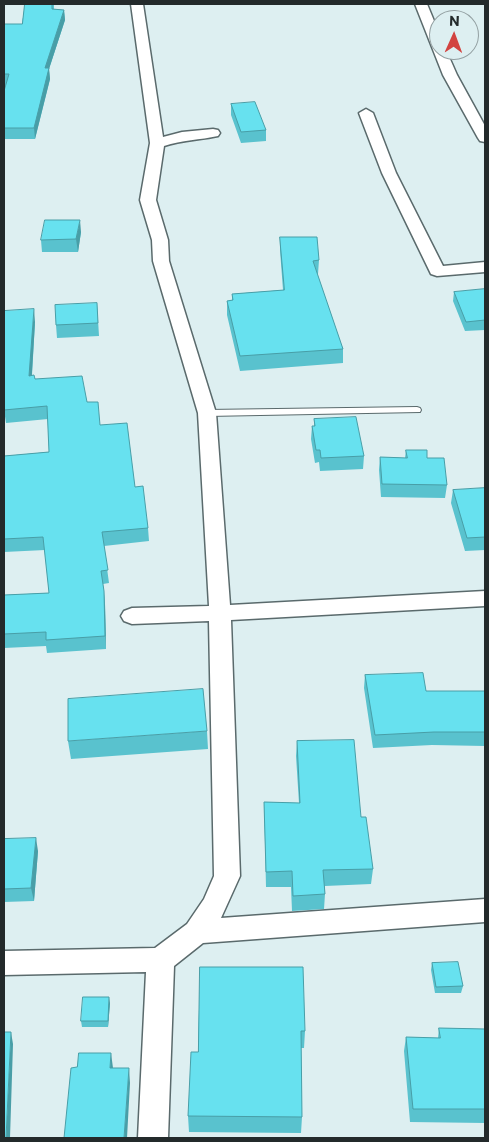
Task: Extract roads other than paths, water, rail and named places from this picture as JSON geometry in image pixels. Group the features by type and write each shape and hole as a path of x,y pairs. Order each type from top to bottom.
{"street":[{"path":"4,963 160,960 197,932 215,905 227,876 220,613 207,413 161,260 160,240 148,200 158,143 137,4"},
{"path":"421,4 429,23"},
{"path":"444,60 450,75 485,138"},
{"path":"366,114 389,173 436,271 485,267"},
{"path":"158,143 182,136 213,133"},
{"path":"132,616 485,598"},
{"path":"197,932 485,911"},
{"path":"153,1138 160,960"}],"lane":[{"path":"207,413 417,410"}]}
